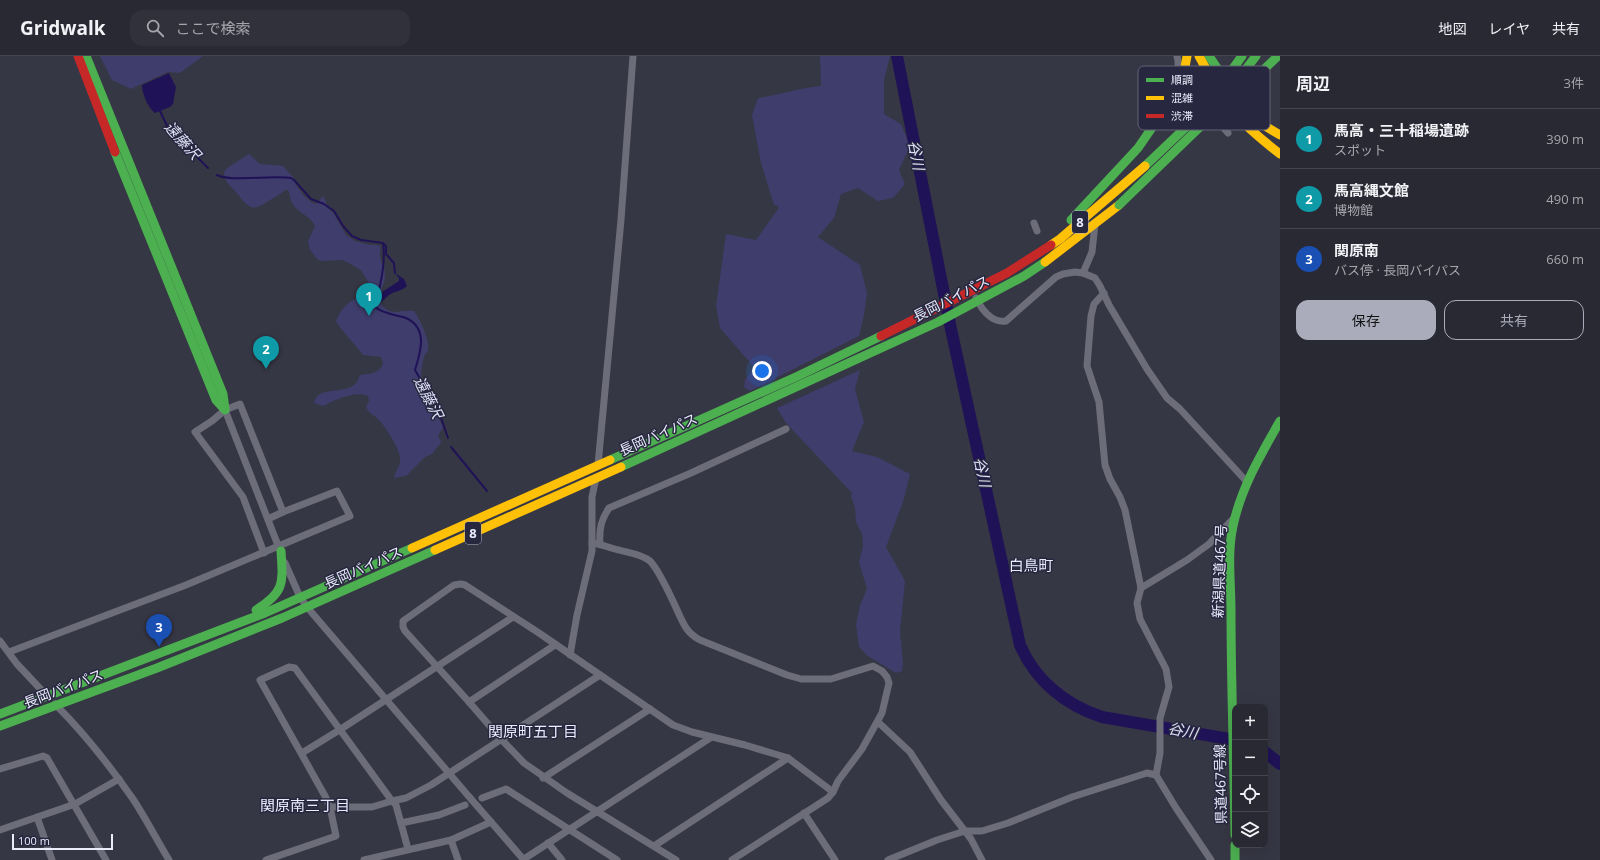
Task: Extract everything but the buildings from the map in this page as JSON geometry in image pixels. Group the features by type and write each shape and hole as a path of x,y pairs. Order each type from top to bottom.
{"main road":[{"path":"78,56 99,112 180,306 216,400 225,410"},
{"path":"86,56 223,394 225,410"},
{"path":"1184,66 1187,56"},
{"path":"1199,56 1204,66"},
{"path":"1209,56 1216,66"},
{"name":"長岡バイパス","path":"1235,66 1242,56"},
{"name":"長岡バイパス","path":"1248,66 1256,56"},
{"path":"1268,66 1278,56"},
{"path":"1270,129 1280,135"},
{"path":"1007,273 1057,234 1092,199 1138,148 1149,130"},
{"name":"長岡バイパス","path":"0,714 218,632 372,567 598,464 798,376 961,297 1007,273 1060,239 1138,172 1183,130"},
{"name":"長岡バイパス","path":"0,726 157,668 380,576 938,322 1024,276 1055,255 1119,205 1197,130"},
{"path":"1119,205 1141,189 1205,130"},
{"path":"1252,130 1280,154"},
{"path":"1262,130 1280,150"},
{"name":"新潟県道467号","path":"1233,704 1231,544 1234,518 1247,482 1280,421"},
{"path":"218,632 268,603 277,595 282,585 280,549"},
{"name":"県道467号線","path":"1233,740 1234,812"},
{"path":"1235,848 1236,860"}],"street":[{"path":"596,543 592,497 598,464 621,220 633,56"},
{"path":"1177,56 1179,66"},
{"path":"1083,273 1092,252 1095,223 1095,210 1089,186"},
{"path":"1034,223 1038,230"},
{"path":"977,300 992,319 998,322 1006,321 1056,277 1071,272 1083,273 1095,278 1109,305 1147,369 1167,398 1247,482"},
{"path":"1104,293 1094,304 1091,316 1086,366 1099,402 1105,465 1125,510 1141,588 1137,603 1140,619 1166,669 1168,676 1168,692 1160,718 1160,753 1156,774 1176,808 1211,860"},
{"path":"264,553 243,497 195,432 212,422 225,410 240,404 283,512"},
{"path":"225,410 300,597 386,700 524,860 569,829 710,738"},
{"path":"570,654 582,590 602,518 609,508 786,430"},
{"path":"9,652 148,600 264,553 280,549 350,516 337,491 268,519"},
{"path":"1141,588 1210,544 1234,518"},
{"path":"596,543 639,555 650,562 660,575 685,628 693,636 700,640 786,675 801,679 831,679 873,666 882,671 887,677 889,683 882,713 878,722 862,749 838,781 833,792 828,798 732,860"},
{"path":"676,860 543,778 524,763 500,739 406,631 403,627 403,621 454,585 465,585 570,654 673,725 710,738 745,745 788,758 833,792"},
{"path":"302,753 513,617"},
{"path":"0,641 26,674 66,716 119,779 134,800 166,859"},
{"path":"469,702 555,645"},
{"path":"266,860 336,836 330,807 302,753 260,680 289,667 295,668 306,685 341,729 396,805 408,849"},
{"path":"330,807 372,807 406,798 450,773 600,675"},
{"path":"543,778 650,709"},
{"path":"878,722 910,752 941,800 965,831 982,860"},
{"path":"0,769 43,756 47,758 75,804 106,860"},
{"path":"654,846 788,758"},
{"path":"888,860 965,831 982,831 1008,823 1072,797 1147,773 1156,774"},
{"path":"0,830 75,804 119,779"},
{"path":"482,798 506,789 617,860"},
{"path":"401,823 439,815 465,805"},
{"path":"804,813 835,860"},
{"path":"37,817 52,860"},
{"path":"364,860 451,840 491,822"},
{"path":"451,840 458,860"},
{"path":"548,843 562,860"}],"shaded area":[{"path":"100,56 203,56 180,73 168,72 131,89 112,80"},
{"path":"820,56 890,56 884,80 884,114 901,124 910,146 899,170 905,184 893,198 878,201 858,188 841,194 834,218 818,237 860,265 867,293 859,336 750,391 744,387 745,380 754,367 720,328 716,306 726,234 756,240 778,209 778,206 774,205 761,163 752,115 758,98 821,86"},
{"path":"169,73 176,87 173,104 170,107 155,113 150,108 146,100 142,85"},
{"path":"249,154 260,164 283,166 293,177 296,185 304,196 314,204 318,203 322,197 324,197 328,208 334,214 346,235 355,241 381,247 380,255 385,275 378,300 390,311 414,311 419,318 428,341 428,351 425,355 422,366 421,379 423,391 443,427 438,436 441,441 440,444 432,454 425,457 406,476 394,478 400,463 400,457 385,428 367,409 366,407 369,401 368,396 363,394 351,395 323,406 314,403 317,397 321,394 351,387 357,382 360,375 373,373 382,366 383,362 381,357 363,355 336,321 344,307 351,301 367,298 370,285 361,270 343,260 321,261 317,259 310,250 308,241 315,226 310,219 294,206 288,190 285,190 264,204 258,206 251,207 244,202 226,181 224,172 227,168"},
{"path":"395,273 404,279 407,286 389,295 383,301 378,303 382,292 399,281 399,278"},
{"path":"860,370 855,389 864,422 852,451 877,457 910,474 904,499 886,547 905,581 900,631 903,664 902,671 896,673 868,656 859,647 856,625 860,605 867,589 859,562 863,546 862,534 856,522 855,508 851,496 852,493 786,423 777,408"}],"waterway":[{"name":"谷川","path":"897,56 951,329 1020,645 1026,658 1053,690 1076,706 1088,712 1102,717 1232,739"},
{"name":"遠藤沢","path":"160,111 168,128 208,168"},
{"name":"遠藤沢","path":"217,175 231,178 291,178 311,199 324,204 334,211 343,226 352,236 361,240 383,243 383,270 374,306 382,311 406,318 413,322 418,328 421,348 415,370 438,409 448,438"},
{"path":"384,244 386,246 386,254 394,263 395,273"},
{"name":"遠藤沢","path":"451,447 487,491"},
{"name":"谷川","path":"1268,754 1280,764"}],"traffic: fast":[{"path":"86,56 223,394 225,409"},
{"path":"1209,56 1216,66"},
{"path":"1235,66 1242,56"},
{"path":"1248,66 1256,56"},
{"path":"1268,66 1278,56"},
{"path":"1071,220 1138,148 1150,130"},
{"path":"1145,166 1183,130"},
{"path":"1119,205 1197,130"},
{"path":"115,152 216,400 225,410"},
{"path":"621,467 938,322 1024,276 1045,262"},
{"path":"610,460 798,376 881,336"},
{"path":"1234,812 1231,667 1231,536 1246,485 1280,421"},
{"path":"0,714 265,613 412,548"},
{"path":"0,726 157,668 282,618 435,550"},
{"path":"256,610 272,598 280,586 282,579 281,551"},
{"path":"1235,848 1235,860"}],"traffic: slow":[{"path":"1185,66 1187,56"},
{"path":"1199,56 1205,66"},
{"path":"1270,129 1280,135"},
{"path":"1251,130 1280,154"},
{"path":"1051,245 1145,166"},
{"path":"1045,262 1119,205"},
{"path":"412,548 610,460"},
{"path":"435,550 621,467"}],"traffic: jam":[{"path":"78,56 115,152"},
{"path":"881,336 1007,273 1051,245"}],"place":[{"name":"馬高・三十稲場遺跡","path":"369,316"},
{"name":"馬高縄文館","path":"266,369"},
{"name":"関原南","path":"159,647"}],"district":[{"name":"白鳥町","path":"1031,565"},
{"name":"関原町五丁目","path":"533,731"},
{"name":"関原南三丁目","path":"305,805"}]}
